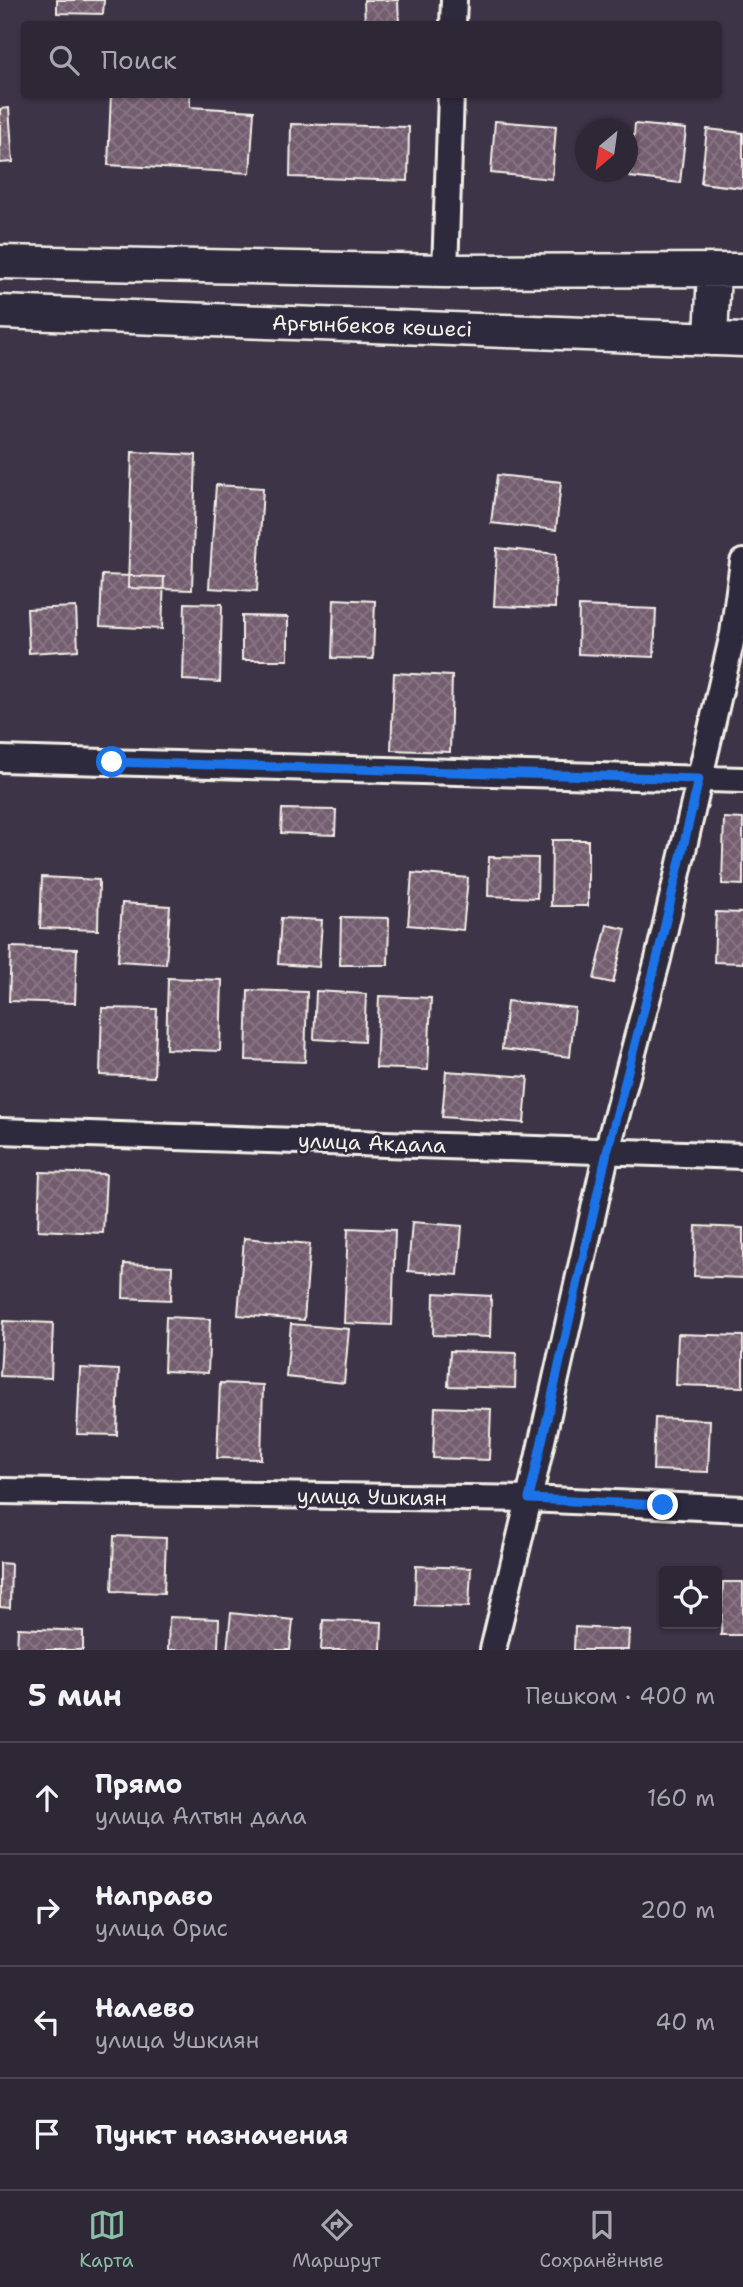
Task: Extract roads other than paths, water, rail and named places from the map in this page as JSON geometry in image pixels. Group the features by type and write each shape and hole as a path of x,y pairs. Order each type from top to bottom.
{"main road":[{"path":"0,262 445,271 729,270 711,339"},
{"name":"Арғынбеков көшесі","path":"0,312 743,340"}],"street":[{"path":"453,21 454,0"},
{"path":"445,271 451,98"},
{"path":"493,1650 607,1152 657,959 733,634 743,562"},
{"path":"0,759 743,780"},
{"name":"улица Акдала","path":"0,1131 743,1157"},
{"name":"улица Ушкиян","path":"0,1491 529,1499 743,1509"}]}
